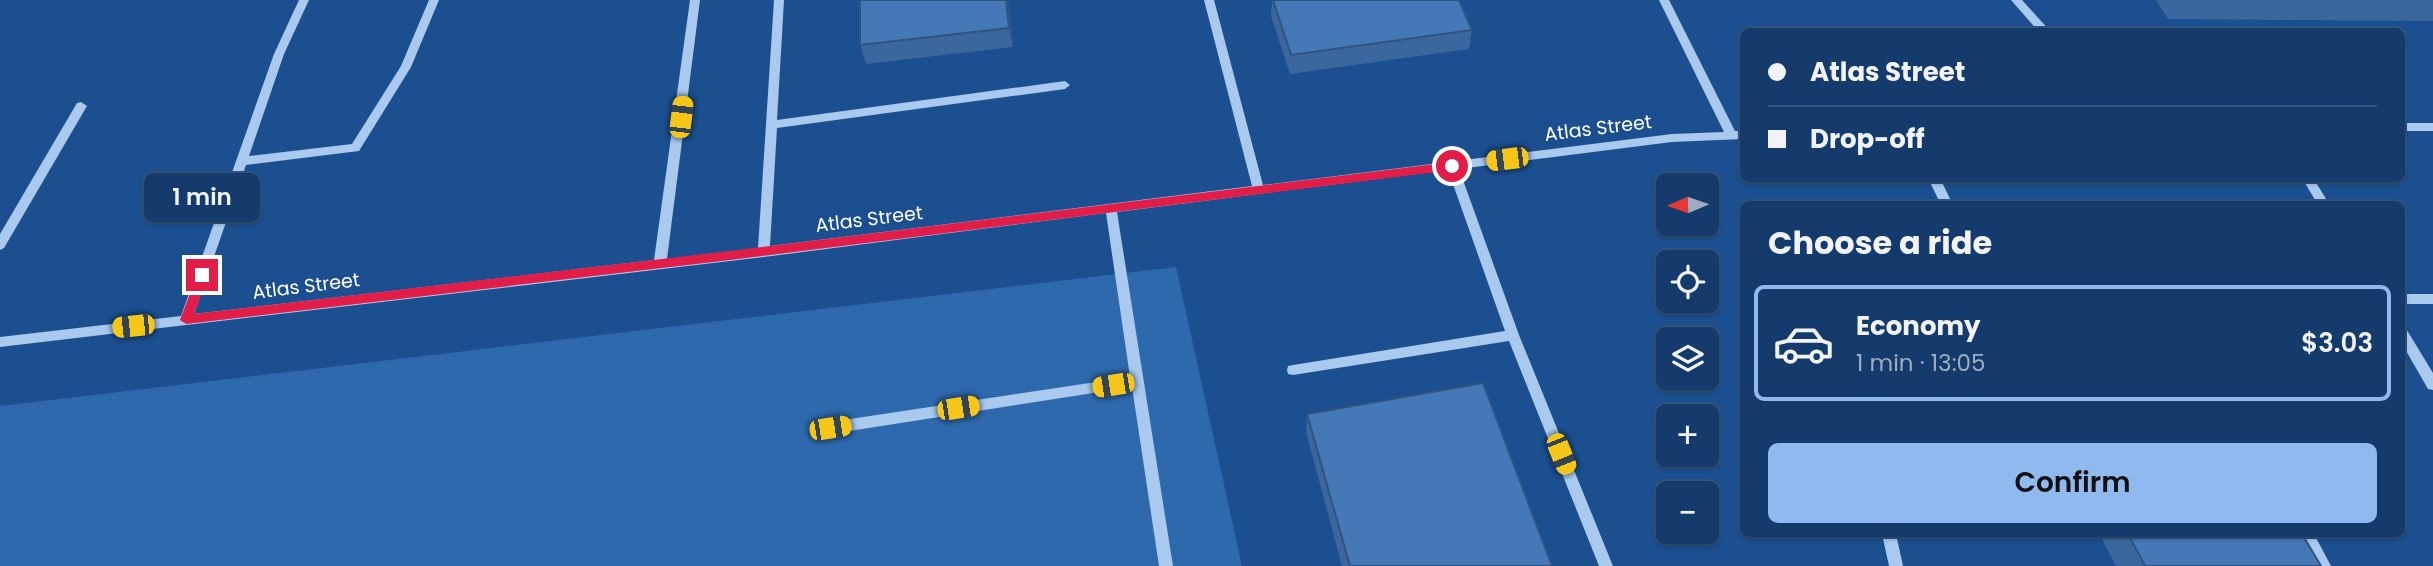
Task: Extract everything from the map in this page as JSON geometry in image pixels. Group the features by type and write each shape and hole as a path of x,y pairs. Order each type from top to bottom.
{"street":[{"path":"186,320 279,54 304,0"},
{"path":"243,161 355,148 406,67 435,0"},
{"path":"660,264 695,0"},
{"path":"764,251 779,0"},
{"path":"1209,0 1259,190"},
{"path":"1664,0 1738,135"},
{"path":"2016,0 2042,28"},
{"path":"771,125 1065,85"},
{"path":"0,246 81,106"},
{"path":"2405,127 2433,127"},
{"name":"Atlas Street","path":"0,342 1111,209 1672,138 1738,135"},
{"path":"1452,166 1513,335 1606,566"},
{"path":"1936,182 1945,201"},
{"path":"2309,182 2321,201"},
{"path":"1111,209 1166,566"},
{"path":"2405,299 2433,299"},
{"path":"1293,370 1513,335"},
{"path":"2405,338 2433,385"},
{"path":"830,428 1138,381"},
{"path":"1890,537 1896,566"},
{"path":"2309,537 2325,566"}],"shaded area":[{"path":"1176,267 1242,566 0,566 0,406"}],"building":[{"path":"860,0 1006,0 1009,28 860,45"},
{"path":"1273,0 1459,0 1472,30 1291,55"},
{"path":"1483,383 1552,566 1350,566 1307,414"},
{"path":"2130,537 2304,537 2321,566 2145,566"}],"route":[{"path":"202,275 186,320 730,256 1452,166"}]}
